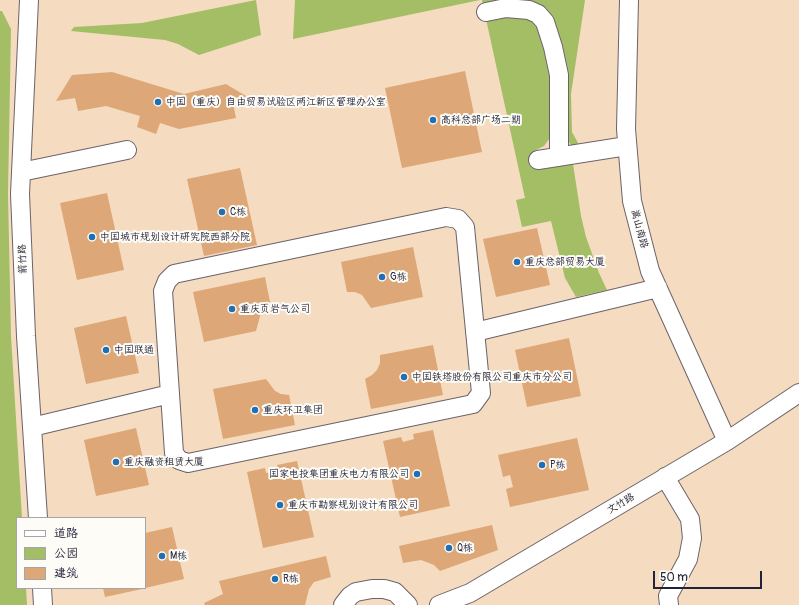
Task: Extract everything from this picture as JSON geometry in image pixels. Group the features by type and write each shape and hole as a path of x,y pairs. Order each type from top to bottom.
{"street":[{"name":"箭竹路","path":"29,0 20,194 26,336 38,517"},
{"name":"嵩山南路","path":"629,0 626,128 632,201 650,271 727,441"},
{"path":"486,12 506,8 529,10 538,14 545,22 553,47 559,75 559,157"},
{"path":"538,160 627,146"},
{"path":"21,172 127,150"},
{"path":"446,217 458,219 465,227 481,393 473,404 188,463 179,460 174,453 170,394 163,291 167,281 174,274 446,217"},
{"path":"475,332 658,288"},
{"path":"32,427 170,394"},
{"name":"文竹路","path":"438,605 470,593 727,441 799,394"},
{"path":"665,478 690,519 692,538 688,559 668,596 669,605"},
{"path":"42,589 44,605"},
{"path":"343,605 350,596 356,592 372,589 384,589 395,592 408,605"}],"green space":[{"path":"256,0 261,35 199,55 178,44 165,40 71,31 74,27 142,23"},
{"path":"295,0 480,0 293,39"},
{"path":"482,0 511,0 483,6"},
{"path":"525,0 585,0 571,94 572,132 578,143 576,146 571,145 567,139 539,5"},
{"path":"0,11 2,11 11,29 8,194 11,336 22,517 16,517 16,589 26,589 27,605 0,605"},
{"path":"507,15 526,16 540,28 549,58 553,128 550,138 544,146 532,152 536,170 573,164 581,216 586,237 607,290 576,297 565,278 551,221 522,227 516,200 525,198 486,19"}],"building":[{"name":"高科总部广场二期","path":"465,71 482,152 402,168 385,88"},
{"name":"中国（重庆）自由贸易试验区两江新区管理办公室","path":"112,72 184,94 226,84 251,99 233,103 236,118 179,129 160,123 156,134 137,127 140,116 106,106 78,111 75,98 56,101 72,75"},
{"name":"C栋","path":"240,168 257,245 204,256 187,179"},
{"name":"中国城市规划设计研究院西部分院","path":"107,193 124,270 77,280 60,203"},
{"name":"重庆总部贸易大厦","path":"537,228 550,285 496,297 483,239"},
{"name":"G栋","path":"413,247 423,297 371,308 362,295 355,292 347,292 341,262"},
{"name":"重庆页岩气公司","path":"265,277 271,307 265,310 260,316 256,331 204,342 193,292"},
{"name":"中国联通","path":"126,316 139,373 86,384 74,328"},
{"path":"569,338 581,396 527,407 515,350"},
{"name":"中国铁塔股份有限公司重庆市分公司","path":"433,345 443,395 371,409 365,379 377,370 380,363 380,355"},
{"name":"重庆环卫集团","path":"266,379 275,391 281,394 289,395 295,425 223,439 213,389"},
{"name":"重庆融资租赁大厦","path":"136,428 149,485 96,496 84,440"},
{"name":"国家电投集团重庆电力有限公司","path":"433,430 450,506 400,517 383,441 401,437 403,442 414,439 413,434"},
{"name":"P栋","path":"577,438 589,490 510,507 506,489 513,487 510,475 503,477 498,455"},
{"name":"重庆市勘察规划设计有限公司","path":"297,461 314,537 263,548 247,472 265,468 266,473 278,471 277,465"},
{"name":"Q栋","path":"492,525 498,550 440,571 434,565 421,560 403,563 399,546"},
{"name":"M栋","path":"172,527 184,579 146,588 146,533"},
{"name":"R栋","path":"326,556 331,577 314,582 309,589 305,605 205,605 204,603 223,594 219,581"},
{"path":"103,589 142,589 105,597"}],"place":[{"name":"中国（重庆）自由贸易试验区两江新区管理办公室","path":"158,102"},
{"name":"高科总部广场二期","path":"433,120"},
{"name":"C栋","path":"222,212"},
{"name":"中国城市规划设计研究院西部分院","path":"92,237"},
{"name":"重庆总部贸易大厦","path":"517,262"},
{"name":"G栋","path":"382,277"},
{"name":"重庆页岩气公司","path":"232,309"},
{"name":"中国联通","path":"106,350"},
{"name":"中国铁塔股份有限公司重庆市分公司","path":"404,377"},
{"name":"重庆环卫集团","path":"255,410"},
{"name":"重庆融资租赁大厦","path":"116,462"},
{"name":"P栋","path":"542,465"},
{"name":"国家电投集团重庆电力有限公司","path":"417,474"},
{"name":"重庆市勘察规划设计有限公司","path":"280,505"},
{"name":"Q栋","path":"449,548"},
{"name":"M栋","path":"162,556"},
{"name":"R栋","path":"275,579"}]}
